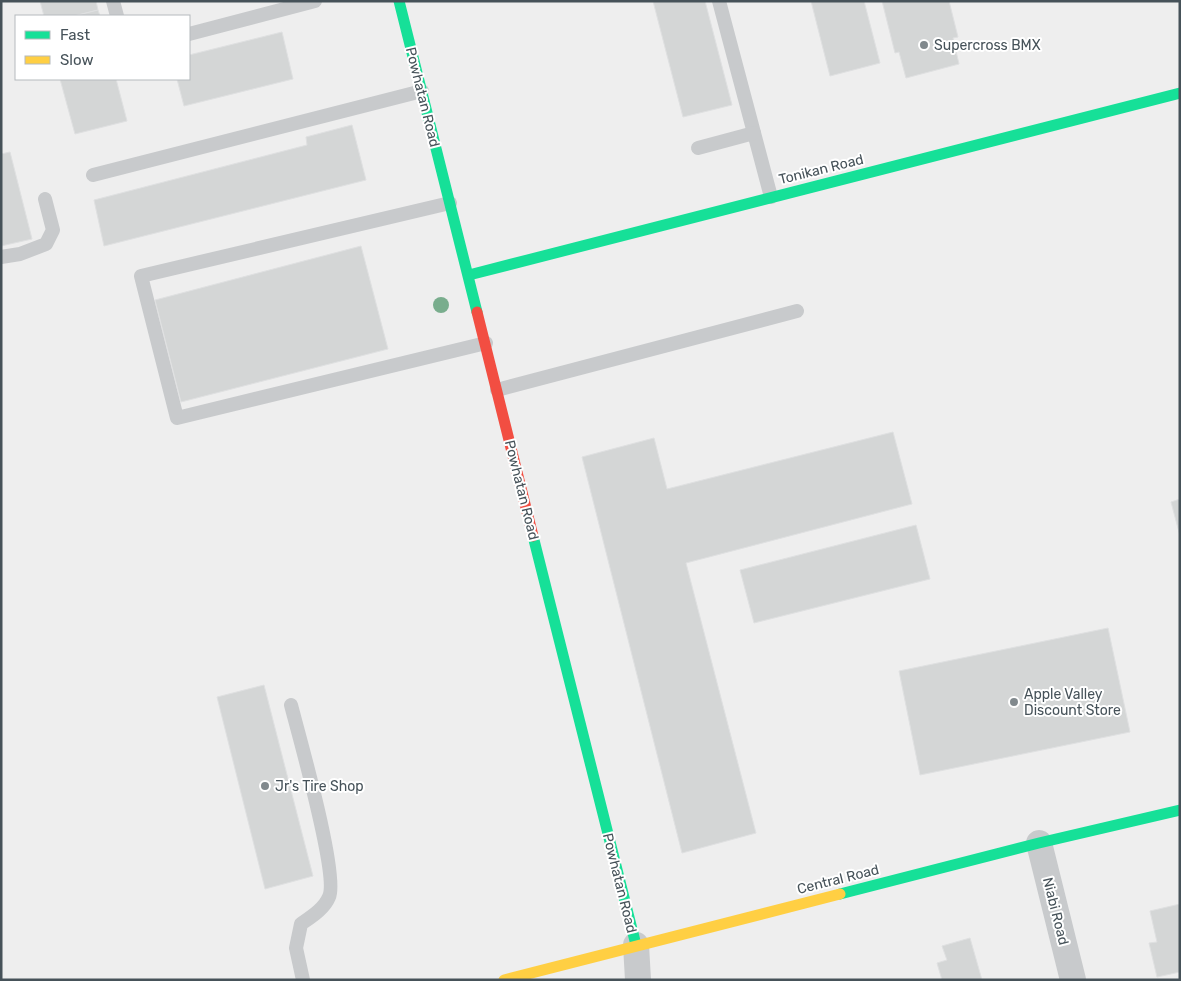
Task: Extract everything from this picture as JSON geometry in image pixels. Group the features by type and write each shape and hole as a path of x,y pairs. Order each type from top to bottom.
{"street":[{"name":"Powhatan Road","path":"399,1 636,946 638,980"},
{"name":"Tonikan Road","path":"469,275 1180,93"},
{"name":"Central Road","path":"504,980 1039,843 1180,810"},
{"name":"Niabi Road","path":"1039,843 1073,980"}],"lane":[{"path":"112,1 117,15"},
{"path":"190,34 315,1"},
{"path":"719,1 771,197"},
{"path":"93,175 422,91"},
{"path":"698,148 754,133"},
{"path":"1,257 20,254 46,244 53,230 45,199"},
{"path":"450,203 141,276 177,418 486,344"},
{"path":"498,390 797,311"},
{"path":"291,705 327,851 331,881 330,897 317,912 301,924 296,948 303,980"}],"building":[{"path":"40,1 96,1 98,10 78,15 44,15"},
{"path":"653,1 705,1 732,105 683,117"},
{"path":"811,1 864,1 880,63 830,76"},
{"name":"Supercross BMX","path":"882,1 949,1 958,37 953,38 959,64 906,78 899,52 895,53"},
{"path":"98,10 100,15 78,15"},
{"path":"282,32 293,79 184,106 177,80 190,80 190,55"},
{"path":"60,80 116,80 127,121 75,134"},
{"path":"352,125 366,180 104,246 94,200 307,145 306,137"},
{"path":"10,152 32,239 1,246 1,154"},
{"path":"361,246 388,349 181,402 155,300"},
{"path":"893,432 912,504 686,563 756,833 682,853 582,457 654,438 667,489"},
{"path":"1180,499 1180,536 1171,502"},
{"path":"916,525 930,579 754,623 740,570"},
{"name":"Apple Valley Discount Store","path":"1108,628 1130,732 920,775 899,671"},
{"name":"Jr's Tire Shop","path":"264,685 313,876 265,889 217,697"},
{"path":"1180,904 1180,972 1157,977 1149,943 1157,942 1150,911"},
{"path":"970,938 982,980 942,980 937,963 947,960 942,946"}],"traffic: fast":[{"path":"399,1 477,312"},
{"path":"469,275 1180,93"},
{"path":"533,536 636,945"},
{"path":"840,894 1039,843 1180,810"}],"traffic: slow":[{"path":"504,980 840,894"}],"traffic: jam":[{"path":"477,312 533,536"}],"place":[{"name":"Supercross BMX","path":"924,45"},
{"name":"Apple Valley Discount Store","path":"1014,702"},
{"name":"Jr's Tire Shop","path":"265,786"}]}
